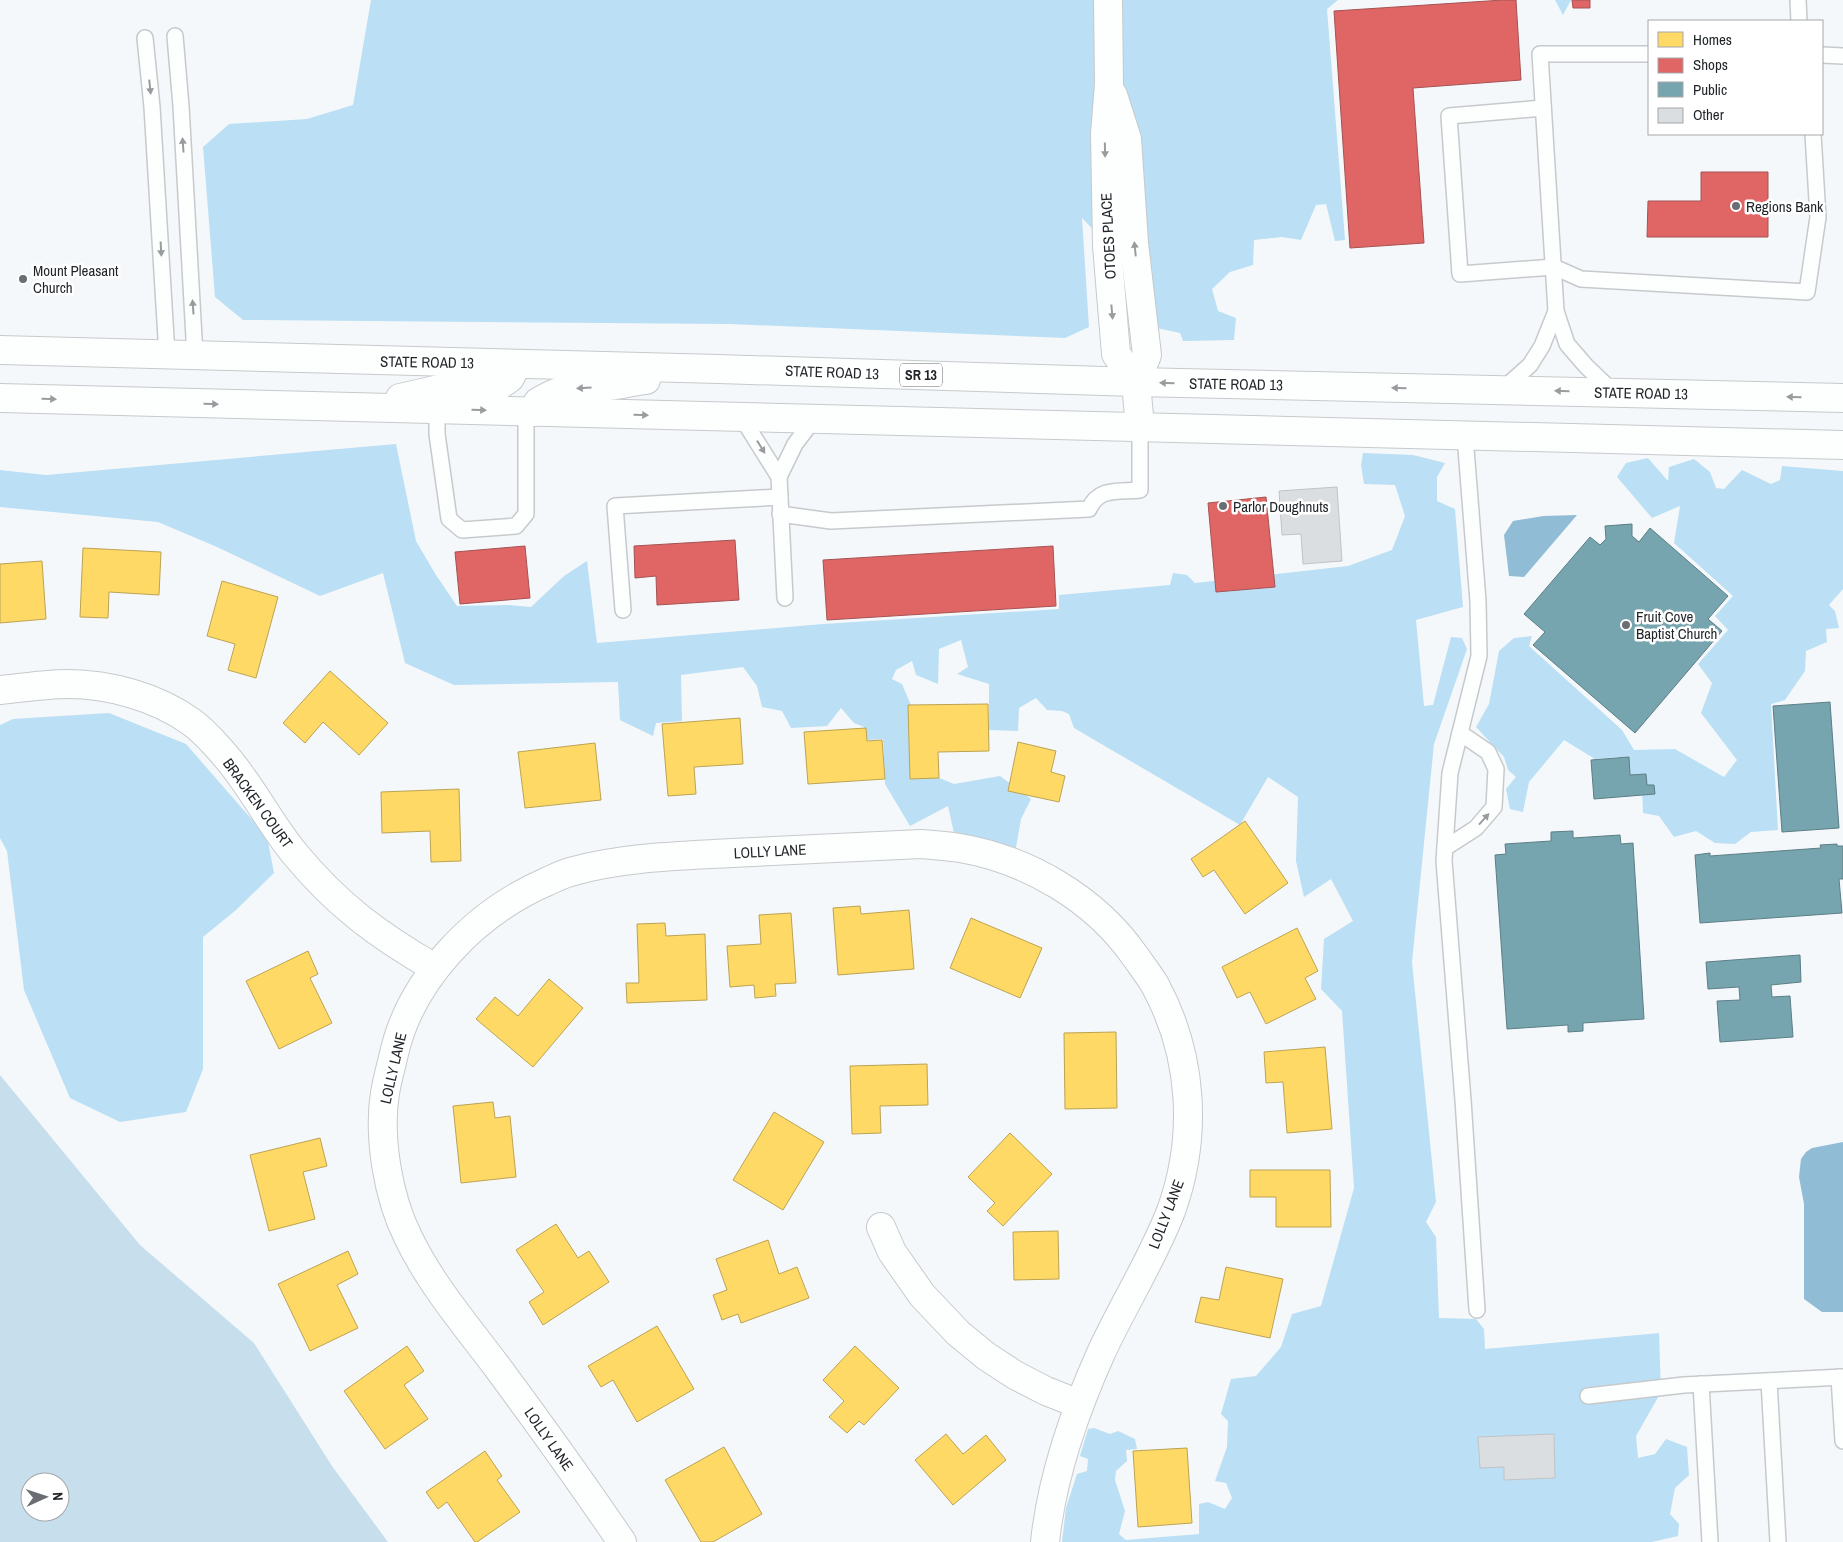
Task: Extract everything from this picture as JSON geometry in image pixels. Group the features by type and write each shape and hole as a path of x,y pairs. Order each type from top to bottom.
{"main road":[{"name":"OTOES PLACE","path":"1108,0 1109,84 1105,134 1107,246 1116,354 1136,382"},
{"name":"STATE ROAD 13","path":"0,350 1136,382 1843,398"},
{"path":"362,407 448,387 497,387 510,378 517,364"},
{"path":"530,412 538,402 553,393 568,389 587,389 719,369"},
{"path":"1136,382 1140,428"},
{"path":"0,398 1843,445"},
{"name":"BRACKEN COURT","path":"0,690 67,684 119,690 156,702 190,721 240,774 294,853 324,887 358,918 388,940 435,968"},
{"name":"LOLLY LANE","path":"622,1542 531,1413 427,1273 407,1236 396,1206 386,1162 383,1117 385,1094 394,1050 402,1028 411,1007 435,968 456,944 486,917 526,890 571,872 618,861 921,844 960,848 999,857 1036,872 1070,892 1101,916 1125,942 1154,984 1169,1016 1180,1048 1187,1082 1189,1115 1187,1148 1170,1212 1149,1259 1102,1351 1079,1404 1061,1461 1045,1542"},
{"path":"882,1227 892,1252 922,1295 958,1334 986,1356 1015,1375 1046,1391 1079,1404"}],"lane":[{"path":"1798,0 1799,20"},
{"path":"175,36 195,356"},
{"path":"145,38 152,107 167,355"},
{"path":"1613,392 1586,366 1567,344 1556,312 1540,54 1648,54"},
{"path":"1823,55 1843,56"},
{"path":"1543,108 1449,116 1460,274 1554,267 1581,279 1807,292 1818,217 1813,135"},
{"path":"1502,390 1530,365 1542,346 1556,312"},
{"path":"437,409 437,434 449,519 462,530 516,526 526,514 530,412"},
{"path":"742,418 778,477 785,598"},
{"path":"778,477 795,444 814,419"},
{"path":"780,514 831,521 1089,509 1094,499 1103,493 1140,490 1140,428"},
{"path":"1465,436 1478,601 1479,656 1450,773 1444,861 1477,1310"},
{"path":"623,610 615,506 780,497"},
{"path":"1445,848 1476,828 1494,807 1496,769 1488,752 1460,733"},
{"path":"1588,1396 1701,1384 1841,1377 1843,1441"},
{"path":"1769,1381 1778,1542"},
{"path":"1701,1384 1710,1542"}],"shaded area":[{"path":"371,0 1338,0 1327,9 1345,240 1335,241 1326,204 1316,205 1301,240 1282,237 1254,240 1253,265 1230,272 1212,289 1218,311 1236,318 1234,340 1183,341 1180,333 1157,328 1154,292 1082,218 1089,327 1065,338 730,324 243,320 215,297 203,147 229,124 307,119 353,105"},
{"path":"1555,0 1571,0 1563,15"},
{"path":"396,444 416,541 457,606 509,605 531,607 564,576 587,561 597,643 823,624 1059,609 1059,595 1170,585 1173,573 1187,575 1195,583 1348,566 1392,550 1405,516 1395,485 1364,484 1361,465 1363,453 1413,455 1445,463 1437,477 1437,501 1455,509 1463,607 1416,620 1424,706 1433,705 1451,637 1462,638 1467,649 1434,744 1412,962 1436,1202 1426,1222 1436,1237 1439,1318 1476,1319 1484,1329 1485,1349 1659,1333 1661,1392 1636,1436 1638,1458 1655,1454 1666,1439 1687,1447 1689,1475 1675,1488 1670,1514 1679,1524 1678,1536 1652,1542 1062,1542 1066,1508 1077,1474 1087,1471 1088,1459 1080,1456 1088,1429 1094,1428 1110,1434 1118,1431 1135,1439 1137,1449 1126,1450 1127,1461 1116,1471 1115,1480 1125,1511 1119,1534 1126,1540 1199,1534 1199,1504 1208,1502 1225,1509 1232,1498 1226,1483 1215,1481 1227,1447 1228,1421 1221,1414 1231,1379 1256,1376 1281,1347 1292,1314 1321,1306 1354,1188 1342,1011 1321,989 1324,939 1353,921 1331,879 1304,897 1296,861 1298,797 1268,777 1240,825 1074,728 1069,714 1062,711 1047,710 1036,698 1019,708 1018,731 989,730 989,684 957,674 968,667 961,640 939,649 938,684 916,675 912,661 896,670 892,679 902,684 916,717 932,775 954,784 1000,776 1031,799 1021,819 1015,853 954,833 948,806 910,826 885,784 883,739 867,740 864,727 854,723 841,708 827,726 791,728 782,711 762,707 757,686 743,667 681,675 682,721 656,723 653,736 620,720 618,682 454,685 405,663 383,573 320,596 217,547 158,522 0,507 0,470 46,475"},
{"path":"1648,458 1668,481 1669,467 1694,459 1710,472 1716,488 1724,489 1742,470 1771,484 1780,480 1782,466 1843,471 1843,589 1829,605 1835,611 1839,628 1826,629 1827,642 1806,651 1805,671 1785,700 1771,704 1778,830 1751,832 1735,844 1715,843 1696,831 1674,837 1659,816 1643,813 1642,788 1625,780 1618,757 1595,759 1564,740 1529,782 1523,812 1510,809 1506,789 1516,777 1508,770 1504,757 1476,727 1489,704 1499,651 1514,638 1532,636 1529,646 1622,730 1634,750 1675,749 1724,777 1737,760 1701,713 1712,683 1698,664 1728,630 1715,616 1733,596 1674,543 1680,506 1652,518 1617,477 1626,463"},
{"path":"1577,515 1524,577 1509,576 1504,535 1513,521 1543,516"},
{"path":"109,713 186,744 267,837 274,873 236,910 203,937 203,1069 186,1112 120,1122 70,1098 24,990 7,851 0,838 0,725 13,719"},
{"path":"0,1075 140,1245 254,1343 332,1466 388,1542 0,1542"},
{"path":"1843,1142 1843,1312 1822,1312 1804,1299 1804,1204 1799,1177 1801,1159 1812,1148"}],"building: Homes":[{"path":"83,548 161,552 159,595 109,592 108,618 80,617"},
{"path":"42,561 46,619 0,623 0,564"},
{"path":"222,581 278,597 256,678 228,670 235,644 207,636"},
{"path":"330,671 388,723 359,755 323,722 305,743 283,723"},
{"path":"988,704 989,751 938,752 939,778 910,779 908,705"},
{"path":"740,718 743,764 694,767 696,794 668,796 662,724"},
{"path":"866,728 867,741 882,740 885,779 808,784 804,732"},
{"path":"1018,742 1056,751 1051,772 1065,776 1059,802 1008,791"},
{"path":"595,743 601,800 525,808 518,752"},
{"path":"459,789 461,861 431,862 430,831 382,833 381,792"},
{"path":"1245,821 1288,883 1245,914 1214,870 1203,877 1191,859"},
{"path":"860,906 861,914 909,910 914,969 838,975 833,908"},
{"path":"791,913 796,983 775,984 776,996 755,998 754,985 730,987 727,946 761,944 759,915"},
{"path":"971,918 1042,948 1020,998 950,968"},
{"path":"665,923 666,936 705,934 707,1000 627,1003 626,983 639,983 637,924"},
{"path":"1297,928 1318,971 1305,978 1316,999 1266,1024 1250,992 1237,998 1222,967"},
{"path":"308,951 318,974 310,978 332,1023 279,1049 246,981"},
{"path":"549,979 583,1008 533,1067 476,1019 495,997 518,1016"},
{"path":"1116,1032 1117,1108 1065,1109 1064,1033"},
{"path":"1325,1047 1332,1129 1287,1133 1283,1082 1266,1083 1264,1052"},
{"path":"927,1064 928,1105 880,1106 881,1133 852,1134 850,1066"},
{"path":"493,1102 495,1118 510,1116 516,1177 461,1183 453,1106"},
{"path":"774,1112 824,1142 783,1210 733,1180"},
{"path":"1010,1133 1052,1174 1003,1226 987,1211 995,1203 968,1177"},
{"path":"320,1138 327,1166 303,1172 315,1219 269,1231 250,1155"},
{"path":"1250,1170 1330,1170 1331,1227 1276,1227 1276,1197 1250,1197"},
{"path":"556,1224 578,1258 589,1251 609,1282 543,1325 529,1302 544,1292 516,1250"},
{"path":"1058,1231 1059,1279 1014,1280 1013,1232"},
{"path":"768,1240 779,1274 797,1267 809,1298 741,1323 738,1314 722,1320 713,1295 727,1290 716,1259"},
{"path":"348,1251 358,1274 337,1285 358,1328 310,1351 278,1284"},
{"path":"1226,1267 1283,1279 1270,1338 1195,1322 1201,1297 1219,1300"},
{"path":"657,1326 694,1389 637,1422 613,1380 601,1387 588,1366"},
{"path":"407,1346 424,1371 404,1385 428,1419 385,1449 344,1391"},
{"path":"855,1346 899,1388 864,1425 859,1421 847,1433 829,1417 844,1401 823,1380"},
{"path":"946,1434 963,1454 986,1435 1006,1460 953,1505 915,1460"},
{"path":"724,1447 762,1514 713,1542 701,1542 665,1480"},
{"path":"1187,1448 1192,1523 1138,1527 1133,1451"},
{"path":"485,1451 502,1476 497,1480 520,1512 475,1542 447,1502 438,1509 426,1492"}],"building: Shops":[{"path":"1516,0 1521,80 1413,88 1424,243 1350,248 1334,11"},
{"path":"1572,0 1590,0 1590,8 1573,8"},
{"path":"1701,172 1768,172 1768,237 1647,237 1648,201 1701,201"},
{"path":"1266,497 1275,587 1216,592 1208,503"},
{"path":"735,540 739,600 657,605 656,576 635,578 634,546"},
{"path":"525,546 530,598 460,604 455,552"},
{"path":"1053,546 1056,606 827,620 823,560"}],"building: Public":[{"name":"Fruit Cove Baptist Church","path":"1632,524 1632,536 1639,542 1650,528 1728,596 1708,619 1722,631 1635,733 1533,645 1545,632 1524,614 1590,537 1600,545 1606,539 1605,526"},
{"path":"1830,702 1839,828 1782,832 1773,706"},
{"path":"1629,757 1630,775 1646,774 1647,785 1654,785 1655,794 1594,799 1591,760"},
{"path":"1573,831 1573,838 1620,835 1621,844 1633,843 1644,1019 1583,1023 1583,1031 1568,1032 1568,1025 1507,1029 1495,855 1506,854 1505,844 1551,841 1551,832"},
{"path":"1837,844 1837,846 1843,846 1843,879 1839,879 1842,913 1700,923 1695,855 1710,853 1710,856 1821,848 1820,845"},
{"path":"1800,955 1801,982 1771,985 1772,997 1790,996 1793,1037 1720,1042 1717,1001 1740,1000 1739,987 1708,989 1706,962"}],"building: Other":[{"path":"1337,487 1342,561 1303,564 1301,534 1282,535 1279,491"},
{"path":"1554,1434 1555,1478 1504,1480 1504,1467 1480,1468 1478,1437"}],"place":[{"name":"Regions Bank","path":"1736,206"},
{"name":"Mount Pleasant Church","path":"23,279"},
{"name":"Parlor Doughnuts","path":"1223,506"},
{"name":"Fruit Cove Baptist Church","path":"1626,625"}]}
